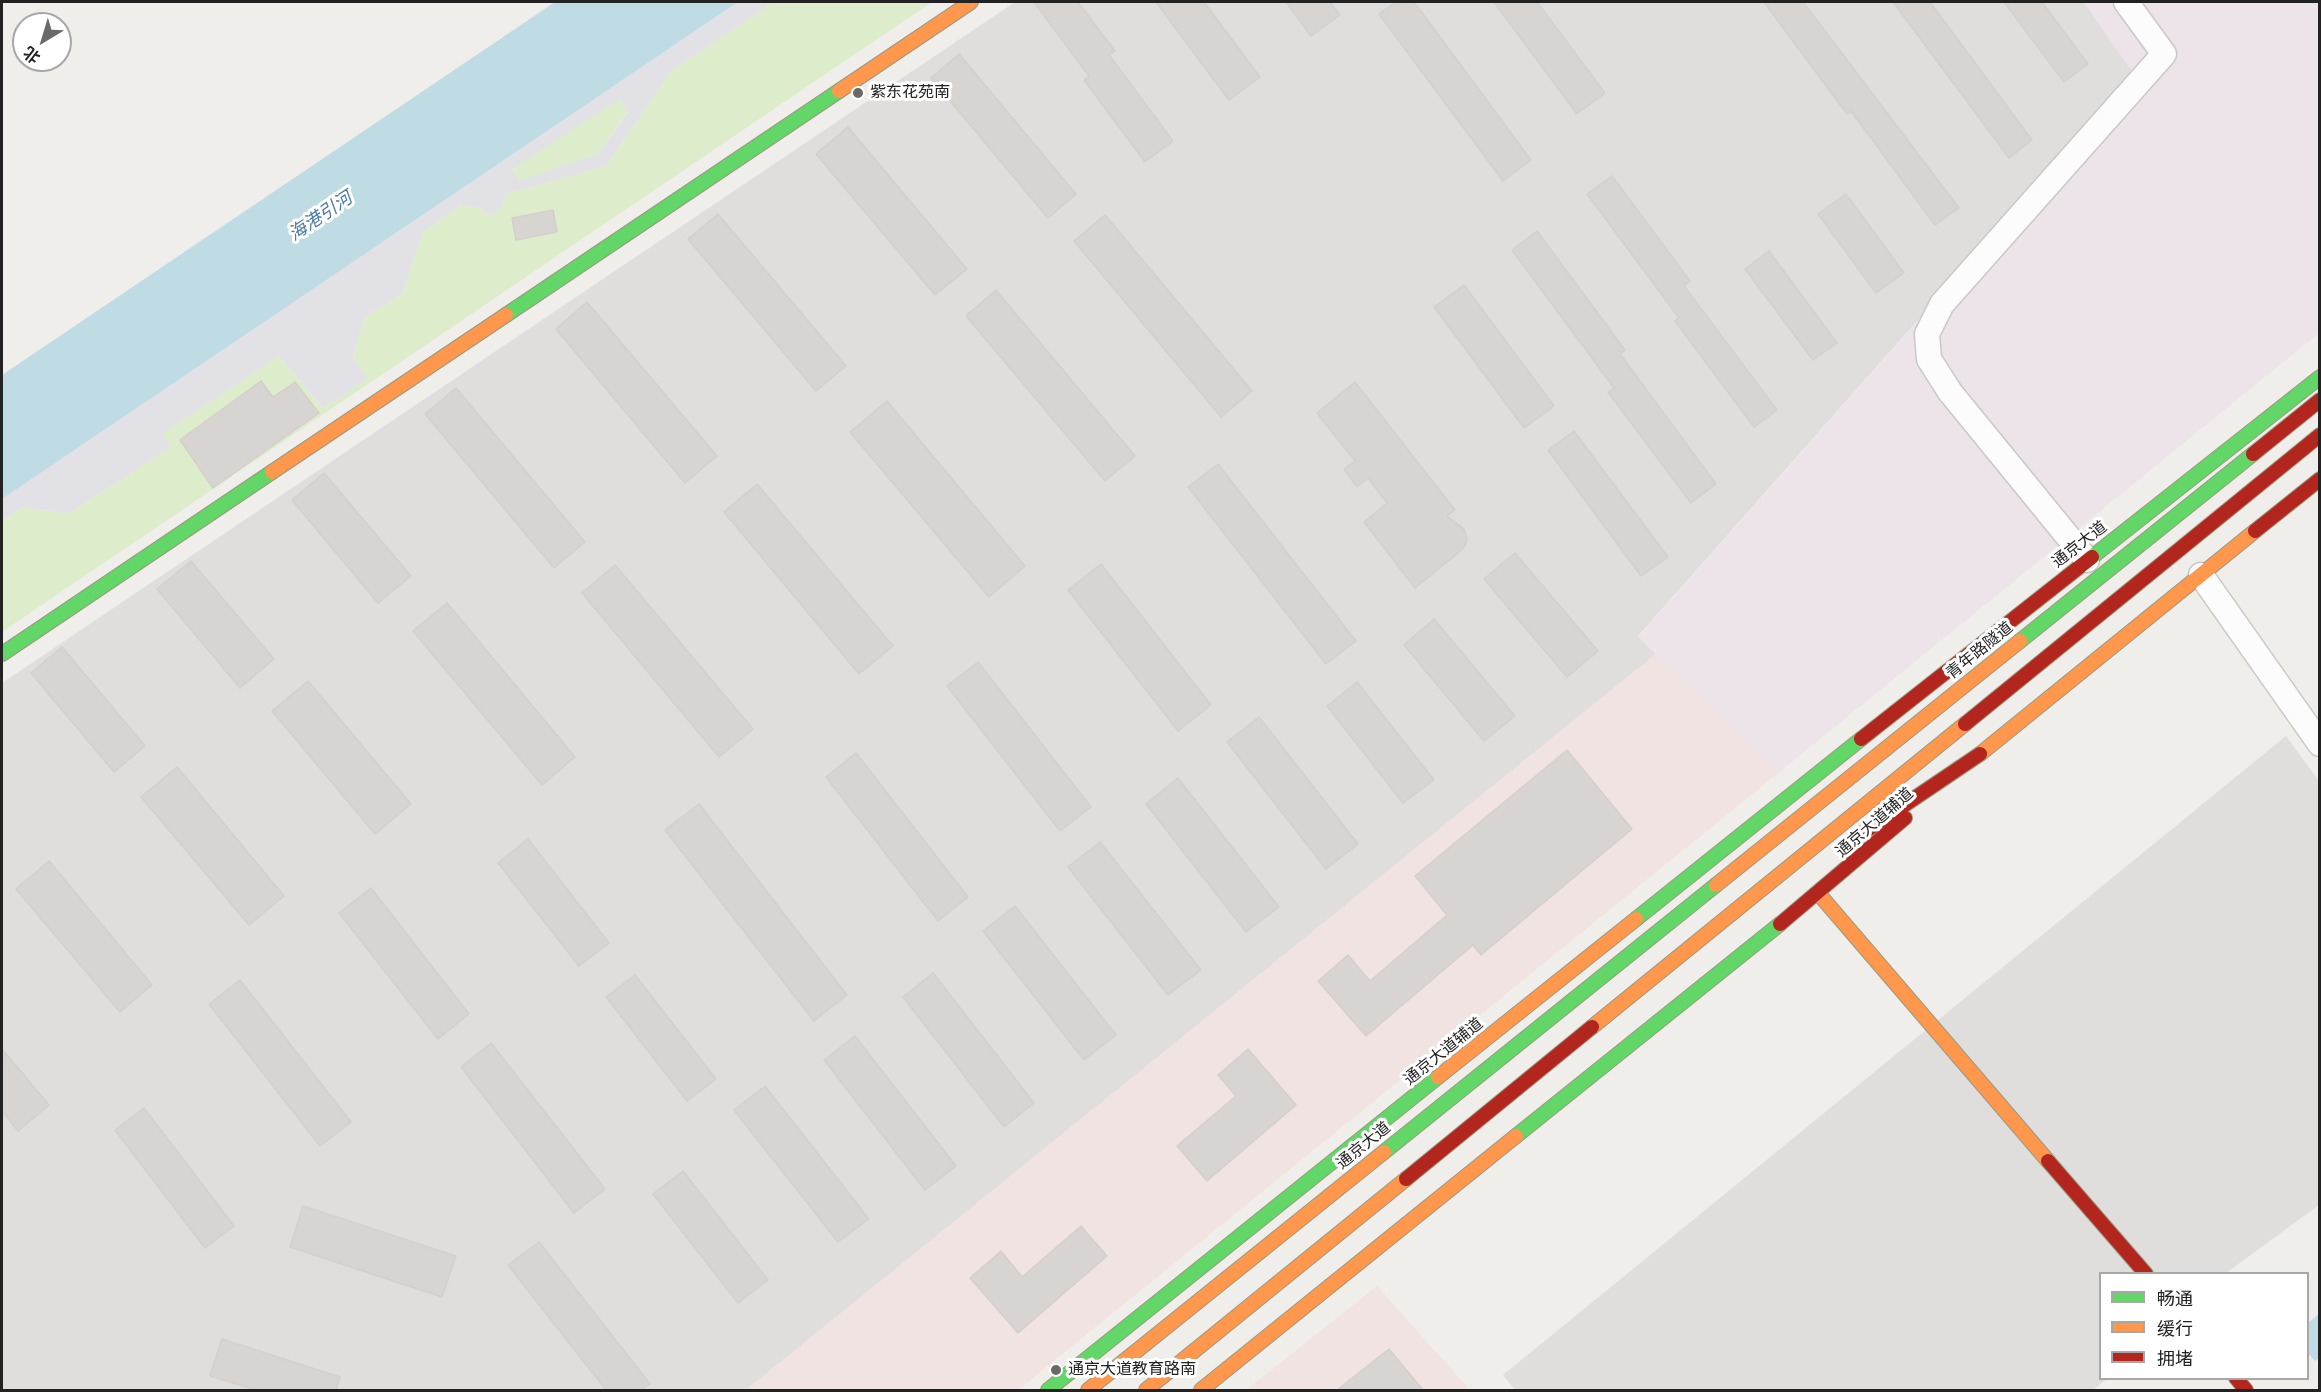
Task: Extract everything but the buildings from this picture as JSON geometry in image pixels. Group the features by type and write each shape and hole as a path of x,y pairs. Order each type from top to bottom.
{"main road":[{"path":"2,654 970,2"},
{"name":"通京大道","path":"1861,739 2319,377"},
{"name":"青年路隧道","path":"1661,928 2319,400"},
{"path":"1146,1390 1687,952 2319,435"},
{"path":"1844,846 1980,754 2319,479"},
{"path":"1661,928 1861,739"},
{"name":"通京大道辅道","path":"1048,1390 1861,739"},
{"name":"通京大道辅道","path":"1201,1390 1818,893 1980,754"},
{"path":"1687,952 1804,872"},
{"path":"1818,893 2144,1272"},
{"name":"通京大道","path":"1088,1390 1661,928"}],"street":[{"path":"2087,560 1950,392 1929,359 1928,334 1942,304 2164,54 2126,2"},
{"path":"2201,575 2319,744"}],"shaded area":[{"path":"738,2 774,2 671,71 606,166 506,194 501,208 488,216 482,208 461,205 423,232 402,294 364,318 353,358 367,379 323,408 279,356 162,434 171,447 68,514 22,507 2,521 2,499","holes":["620,99 628,112 598,154 519,181 512,169"]},
{"path":"1015,2 2084,2 2135,75 1638,636 1656,654 746,1390 2,1390 2,683"},
{"path":"2084,2 2319,2 2319,333 1777,774 1638,637 2135,76"},
{"path":"1656,654 1777,774 1018,1390 746,1390"},
{"path":"2286,736 2319,781 2319,1205 2227,1272 2099,1272 2099,1380 2106,1380 2093,1390 1515,1390 1503,1375"},
{"path":"1377,1286 1470,1390 1246,1390"}],"green space":[{"path":"774,2 932,2 2,632 2,521 22,507 68,514 171,447 162,434 279,356 323,408 366,379 353,358 364,318 402,294 423,232 461,205 482,208 488,216 501,208 506,194 606,166 671,71"},
{"path":"620,99 628,111 598,154 519,182 512,168"}],"water":[{"name":"海港引河","path":"555,2 738,2 2,499 2,375"},
{"path":"2319,1314 2319,1358 2315,1361 2309,1354 2309,1322"}],"traffic: fast":[{"path":"506,315 839,91"},
{"path":"2092,557 2320,377"},
{"path":"2020,641 2253,454"},
{"path":"2,654 272,472"},
{"path":"1636,919 1861,739"},
{"path":"1384,1152 1716,885"},
{"path":"1516,1136 1780,924"},
{"path":"1048,1390 1438,1077"}],"traffic: slow":[{"path":"839,91 971,2"},
{"path":"272,472 506,315"},
{"path":"1980,754 2255,531"},
{"path":"1716,885 2020,641"},
{"path":"1592,1027 1965,724"},
{"path":"1818,893 2048,1161"},
{"path":"1438,1077 1636,919"},
{"path":"1201,1390 1516,1136"},
{"path":"1088,1390 1384,1152"},
{"path":"1146,1390 1406,1179"}],"traffic: jam":[{"path":"2253,454 2320,400"},
{"path":"1965,724 2320,435"},
{"path":"2255,531 2320,479"},
{"path":"1861,739 2092,557"},
{"path":"1860,835 1980,754"},
{"path":"1780,924 1905,818"},
{"path":"1406,1179 1592,1027"},
{"path":"2048,1161 2144,1272"},
{"path":"2238,1380 2246,1390"}],"place":[{"name":"紫东花苑南","path":"858,93"},
{"name":"通京大道教育路南","path":"1056,1370"}]}
